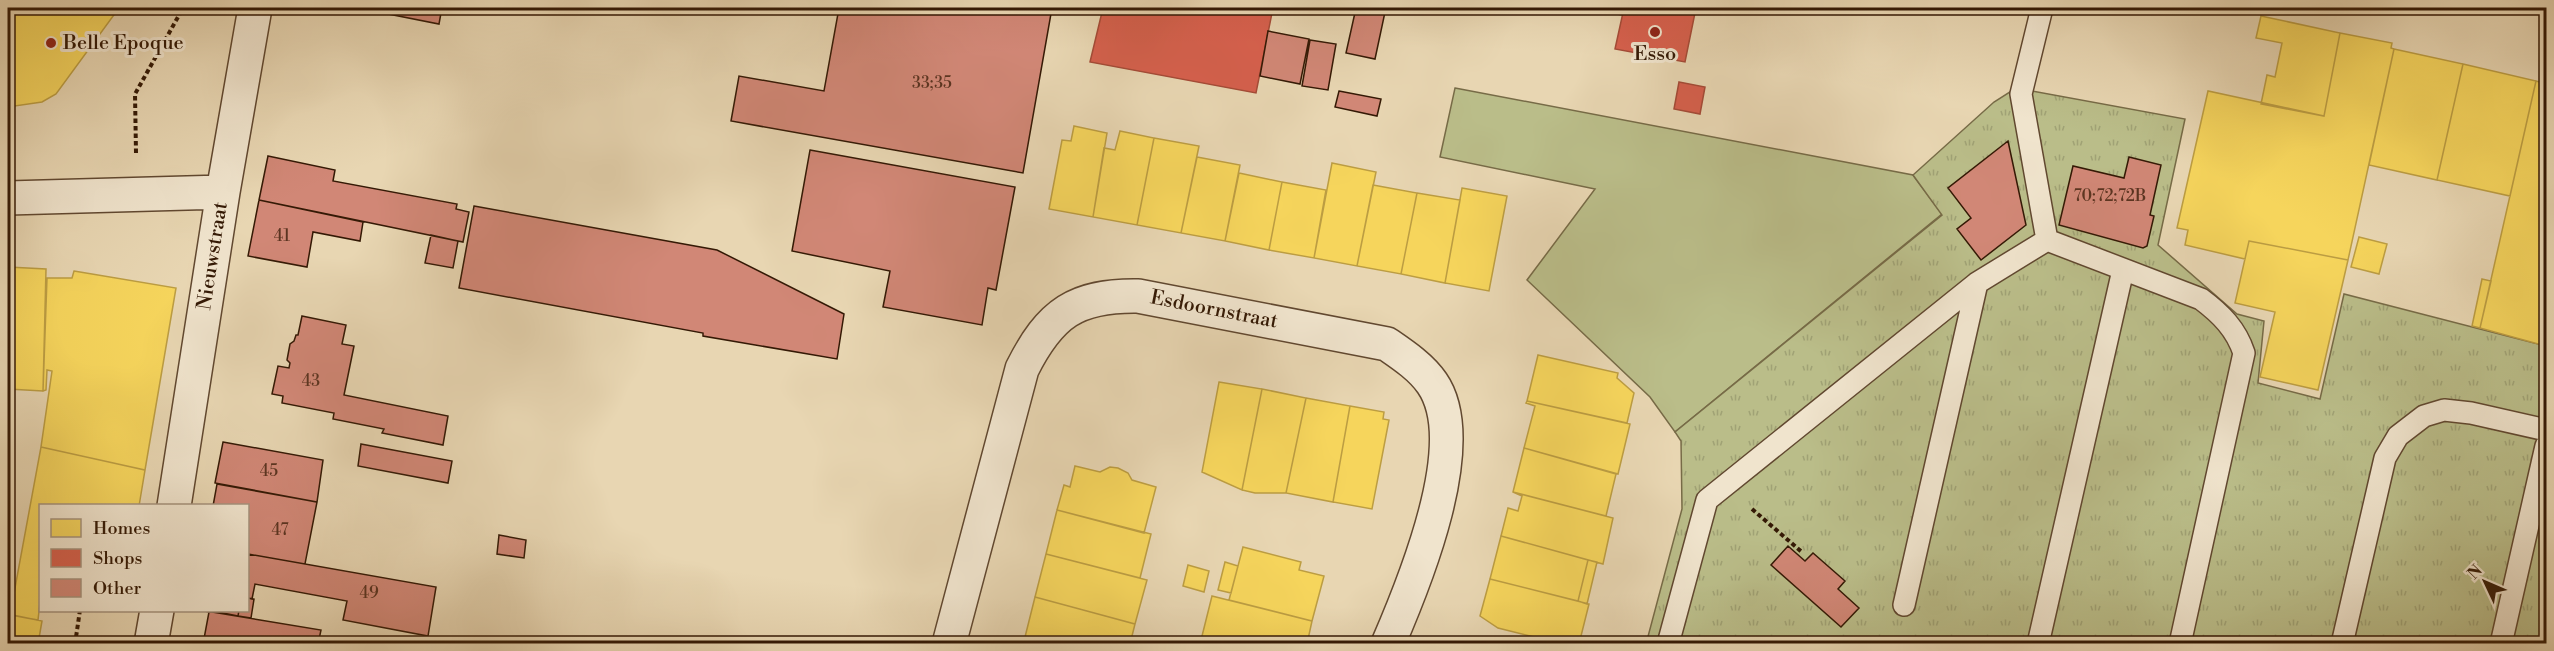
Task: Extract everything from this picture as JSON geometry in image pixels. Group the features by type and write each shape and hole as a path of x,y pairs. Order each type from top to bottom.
{"street":[{"name":"Nieuwstraat","path":"174,504 223,192 255,8"},
{"path":"8,198 223,192"},
{"name":"Esdoornstraat","path":"949,644 1022,369 1041,336 1057,319 1088,301 1109,296 1138,296 1387,344 1412,361 1433,384 1444,412 1448,442 1442,485 1413,586 1388,644"},
{"path":"152,644 157,612"}],"lane":[{"path":"2042,8 2021,94 2047,240"},
{"path":"2047,240 2201,299 2226,321 2239,337 2244,353 2180,644"},
{"path":"1668,644 1707,500 1977,283 2047,240"},
{"path":"2038,644 2123,270"},
{"path":"1904,605 1977,283"},
{"path":"2342,644 2385,458 2398,436 2424,416 2444,410 2471,413 2547,430"},
{"path":"2500,644 2547,446"}],"path":[{"path":"144,194 136,154 135,94 183,8"},
{"path":"1724,485 1803,553"},
{"path":"75,644 80,612"}],"green space":[{"path":"1455,88 1913,175 1942,214 1675,432 1650,397 1527,280 1595,189 1440,157"},
{"path":"2016,88 2185,119 2158,245 2237,314 2264,321 2258,383 2320,399 2344,294 2546,346 2546,643 1646,644 1682,509 1681,441 1675,432 1942,215 1913,175 1994,102"}],"building: Homes":[{"name":"Belle Epoque","path":"8,8 119,8 56,94 42,102 8,107"},
{"path":"2261,16 2340,33 2324,116 2261,104 2267,75 2275,77 2282,43 2256,38"},
{"path":"2340,33 2392,43 2391,48 2394,49 2348,260 2249,241 2245,259 2185,245 2188,230 2177,228 2208,91 2324,116"},
{"path":"2394,49 2463,64 2437,180 2369,165"},
{"path":"2463,64 2536,81 2510,196 2437,180"},
{"path":"2536,81 2546,84 2546,346 2480,328"},
{"path":"1074,126 1107,133 1093,217 1049,209 1062,140 1071,141"},
{"path":"1120,131 1154,138 1137,225 1093,217 1104,148 1115,150"},
{"path":"1154,138 1199,146 1181,233 1137,225"},
{"path":"1197,157 1240,165 1225,241 1181,233"},
{"path":"1332,163 1376,172 1357,266 1314,258"},
{"path":"1239,173 1282,182 1269,250 1225,241"},
{"path":"1282,182 1326,190 1314,258 1269,250"},
{"path":"1373,185 1417,193 1401,274 1357,266"},
{"path":"1462,188 1507,196 1489,291 1445,283"},
{"path":"1417,193 1460,200 1445,283 1401,274"},
{"path":"2359,237 2387,244 2379,274 2351,267"},
{"path":"2249,241 2348,260 2318,390 2260,377 2275,312 2235,303"},
{"path":"8,267 46,269 43,391 8,389"},
{"path":"74,271 176,288 145,470 41,447 52,371 47,370 46,390 43,391 47,278 72,278"},
{"path":"2482,279 2491,281 2480,328 2472,326"},
{"path":"1538,355 1618,373 1617,378 1634,393 1627,423 1527,401"},
{"path":"1219,382 1262,389 1242,490 1202,472"},
{"path":"1262,389 1306,398 1286,493 1255,493 1242,490"},
{"path":"1306,398 1350,406 1333,502 1286,493"},
{"path":"1527,401 1630,424 1618,474 1524,448 1535,406 1526,403"},
{"path":"1350,406 1384,412 1383,419 1389,420 1372,509 1333,502"},
{"path":"41,447 145,470 139,504 39,504 38,620 10,615"},
{"path":"1524,448 1616,474 1606,516 1513,492"},
{"path":"1075,466 1100,472 1110,467 1118,468 1128,473 1132,480 1156,487 1144,533 1057,510 1064,485 1070,487"},
{"path":"1513,492 1613,518 1603,564 1501,536 1508,508 1518,511 1522,496"},
{"path":"1057,510 1151,534 1140,578 1046,554"},
{"path":"1501,536 1588,560 1578,601 1490,579"},
{"path":"1243,547 1301,562 1299,570 1324,576 1312,621 1229,600"},
{"path":"1046,554 1147,580 1135,624 1035,597"},
{"path":"1588,560 1597,562 1587,604 1578,601"},
{"path":"1225,562 1238,566 1231,593 1218,590"},
{"path":"1188,565 1209,571 1204,592 1183,586"},
{"path":"1490,579 1589,604 1579,644 1562,644 1498,628 1480,616"},
{"path":"1212,596 1312,621 1307,644 1215,644 1201,640"},
{"path":"1035,597 1135,624 1130,644 1036,644 1024,641"},
{"path":"8,614 42,621 38,644 8,644"}],"building: Shops":[{"path":"1103,8 1273,8 1256,93 1090,62"},
{"path":"1580,8 1624,8 1622,15"},
{"name":"Esso","path":"1624,8 1696,8 1685,62 1615,49"},
{"path":"1679,82 1705,87 1700,114 1674,109"}],"building: Other":[{"path":"358,8 416,8 441,13 439,24"},
{"path":"839,8 1052,8 1023,173 731,121 739,76 824,91"},
{"path":"1315,8 1334,8 1334,12"},
{"path":"1356,8 1399,8 1397,14 1385,12 1375,59 1346,53"},
{"path":"1268,31 1309,39 1300,84 1260,76"},
{"path":"1310,40 1336,44 1328,90 1302,86"},
{"path":"1339,91 1381,99 1377,116 1335,107"},
{"path":"2008,141 2026,225 1981,260 1957,229 1971,218 1948,188"},
{"path":"810,150 1015,187 996,290 988,288 982,325 883,307 890,271 792,251"},
{"path":"268,156 335,170 333,181 457,204 456,209 469,212 463,242 259,200"},
{"path":"2129,157 2161,165 2150,215 2154,216 2147,246 2143,248 2059,225 2073,166 2124,178"},
{"path":"259,200 363,222 360,241 313,232 307,267 248,256"},
{"path":"474,206 717,250 844,314 837,359 703,336 703,333 459,288"},
{"path":"431,235 458,241 453,268 425,263"},
{"path":"302,316 346,325 342,344 354,346 344,395 448,416 443,445 382,433 384,429 333,419 334,413 282,403 283,396 272,394 278,366 289,368 290,363 287,360 290,344 298,335"},
{"path":"223,442 323,460 317,502 215,483"},
{"path":"361,444 452,461 448,483 358,466"},
{"path":"217,484 317,502 305,564 249,554 249,504 213,504"},
{"path":"499,535 526,540 524,558 497,554"},
{"path":"1788,546 1805,561 1813,553 1845,581 1838,589 1859,608 1841,627 1771,565"},
{"path":"249,554 436,587 428,636 343,620 347,601 255,584 252,599 249,598"},
{"path":"249,598 254,599 251,618 238,616 239,612 249,612"},
{"path":"209,612 321,630 318,644 203,644"},
{"path":"218,612 239,612 238,616"},
{"path":"507,637 541,644 505,644"}],"place":[{"name":"Esso","path":"1655,32"},
{"name":"Belle Epoque","path":"51,43"}]}
